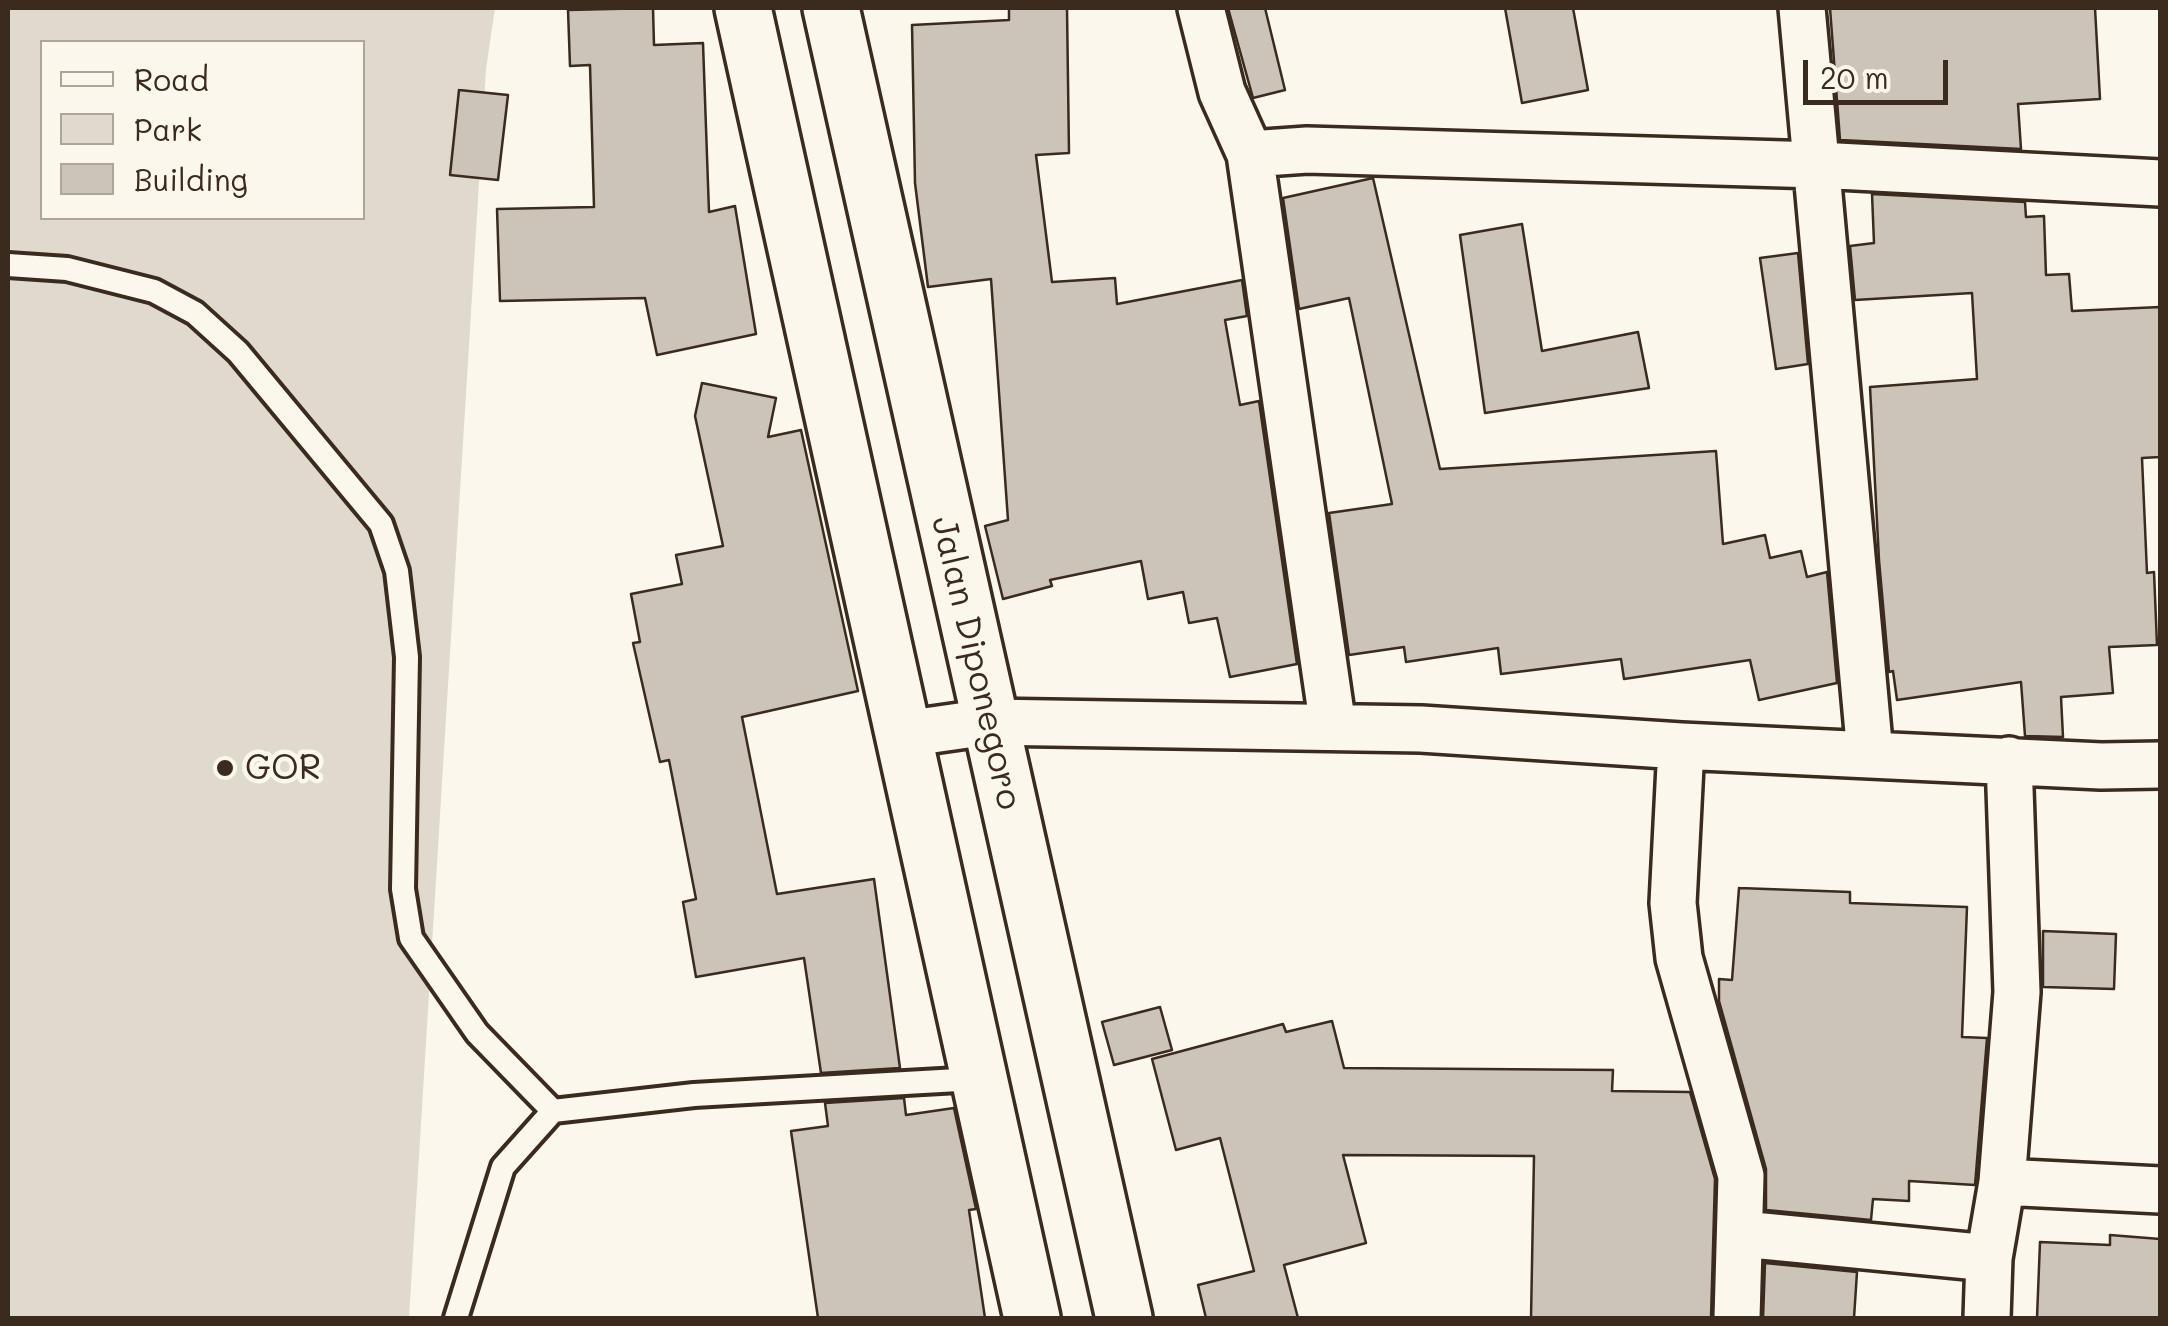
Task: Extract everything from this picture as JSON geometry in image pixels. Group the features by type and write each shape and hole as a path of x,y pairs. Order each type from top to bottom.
{"main road":[{"path":"743,8 976,1079 1032,1318"},
{"name":"Jalan Diponegoro","path":"831,8 1124,1318"}],"street":[{"path":"1201,8 1222,92 1250,154 1333,727"},
{"path":"1802,8 1870,754"},
{"path":"1250,154 1308,150 1818,164 2160,183"},
{"path":"904,734 988,722 1333,727 1680,746 2160,765"},
{"path":"1680,746 1673,903 1679,958 1741,1176 1742,1234 1736,1318"},
{"path":"1987,1318 1989,1258 2002,1182 2017,992 2008,760"},
{"path":"2002,1182 2160,1190"},
{"path":"1742,1234 1989,1258"}],"lane":[{"path":"8,265 67,269 154,291 195,312 238,352 381,524 397,571 406,657 403,890 411,938 477,1033 553,1111"},
{"path":"456,1318 503,1167 553,1111 694,1095 976,1079"}],"green space":[{"name":"GOR","path":"8,8 495,8 486,69 409,1318 8,1318"}],"building":[{"path":"653,8 654,45 703,43 709,212 735,206 756,334 657,355 645,298 500,301 497,209 594,207 590,65 570,66 568,10"},
{"path":"1009,8 1067,8 1069,153 1036,155 1052,282 1115,278 1117,304 1242,280 1247,316 1225,320 1240,405 1259,401 1297,664 1230,677 1217,618 1189,623 1183,592 1148,599 1141,561 1050,580 1052,586 1003,599 985,526 1008,520 991,279 928,287 915,183 912,25 1009,20"},
{"path":"1228,8 1265,8 1285,90 1253,98"},
{"path":"1505,8 1573,8 1588,90 1522,103"},
{"path":"1830,8 2095,8 2100,99 2018,104 2021,149 1840,140"},
{"path":"459,90 508,95 498,180 450,175"},
{"path":"1373,178 1440,469 1716,451 1723,544 1765,535 1770,558 1801,551 1807,577 1827,572 1837,683 1759,700 1750,660 1624,679 1621,659 1501,674 1498,648 1406,662 1404,647 1349,655 1329,513 1392,504 1349,298 1299,309 1283,198"},
{"path":"1872,194 2025,202 2026,217 2044,216 2046,275 2069,274 2072,311 2160,307 2160,457 2142,458 2147,573 2154,572 2157,645 2109,647 2113,693 2061,697 2063,737 2025,736 2021,682 1897,700 1893,671 1889,672 1879,560 1870,387 1977,379 1972,293 1855,300 1850,246 1874,243"},
{"path":"1522,224 1542,351 1638,332 1649,388 1485,413 1460,235"},
{"path":"1798,253 1808,364 1776,369 1760,258"},
{"path":"702,383 776,398 768,437 801,430 858,691 742,717 777,894 874,879 900,1068 821,1073 804,958 696,977 683,902 696,899 669,760 660,762 633,643 640,642 631,594 682,584 676,555 723,546 695,416"},
{"path":"1739,888 1850,892 1850,903 1967,907 1962,1037 1987,1038 1975,1185 1909,1181 1909,1201 1873,1199 1871,1220 1766,1210 1766,1169 1719,1001 1719,979 1732,980"},
{"path":"2043,931 2116,934 2114,989 2043,987"},
{"path":"1160,1007 1172,1050 1114,1065 1102,1022"},
{"path":"1332,1021 1344,1068 1613,1070 1612,1091 1690,1092 1715,1179 1711,1318 1531,1318 1534,1156 1343,1155 1366,1243 1284,1265 1298,1318 1206,1318 1198,1285 1254,1271 1220,1138 1176,1150 1152,1059 1283,1024 1286,1032"},
{"path":"904,1098 906,1115 954,1108 976,1209 969,1210 985,1318 818,1318 791,1131 828,1126 825,1103"},
{"path":"2110,1235 2160,1239 2160,1318 2037,1318 2040,1242 2110,1245"},
{"path":"1765,1263 1857,1272 1854,1318 1763,1318"}],"place":[{"name":"GOR","path":"225,768"}]}
